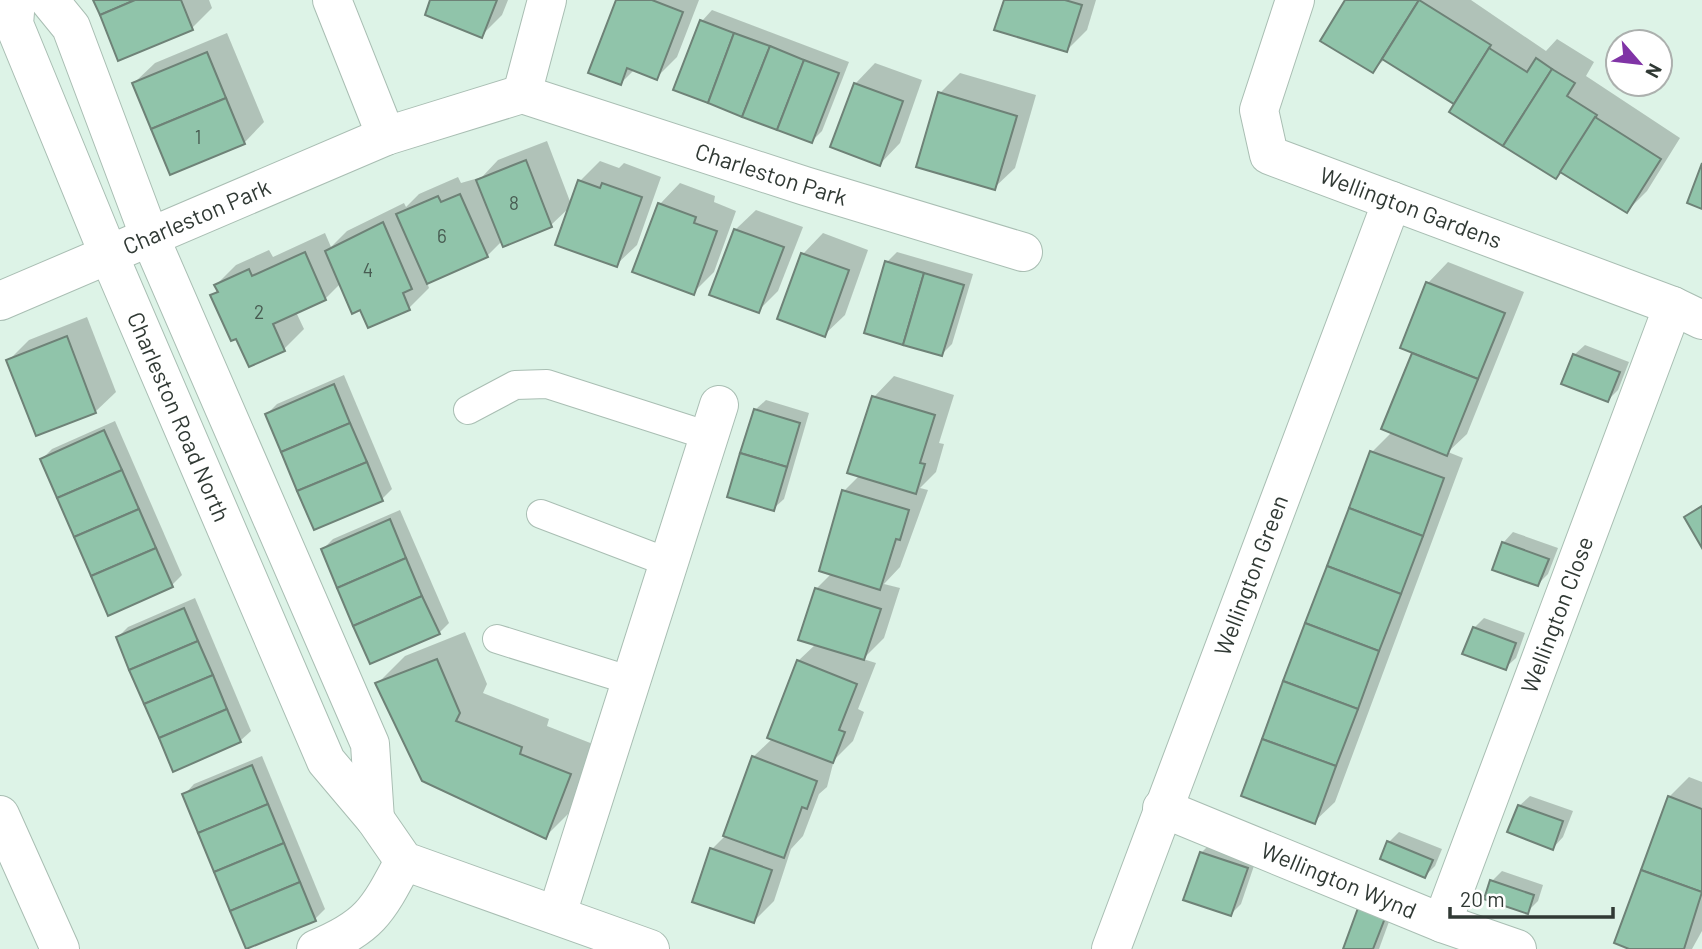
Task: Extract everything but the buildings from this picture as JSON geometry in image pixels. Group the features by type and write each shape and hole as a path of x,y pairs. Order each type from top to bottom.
{"street":[{"name":"Charleston Road North","path":"16,0 14,24 108,253 326,761 375,819 404,861"},
{"name":"Charleston Road North","path":"49,0 71,27 149,235 370,744 375,819"},
{"path":"332,0 386,135"},
{"path":"522,94 547,0"},
{"name":"Wellington Gardens","path":"1295,0 1259,110 1269,155 1687,313"},
{"name":"Charleston Park","path":"0,301 386,135 522,94 805,186 1023,252"},
{"name":"Wellington Green","path":"1111,949 1392,201"},
{"name":"Wellington Close","path":"1442,923 1687,313"},
{"path":"558,914 714,420"},
{"name":"Wellington Wynd","path":"1162,808 1442,923 1517,949"},
{"path":"0,815 60,949"},
{"path":"317,949 344,938 378,911 404,861 650,949"}],"lane":[{"path":"468,410 515,385 547,384 714,420"},
{"path":"541,513 667,562"},
{"path":"497,639 632,681"}]}
